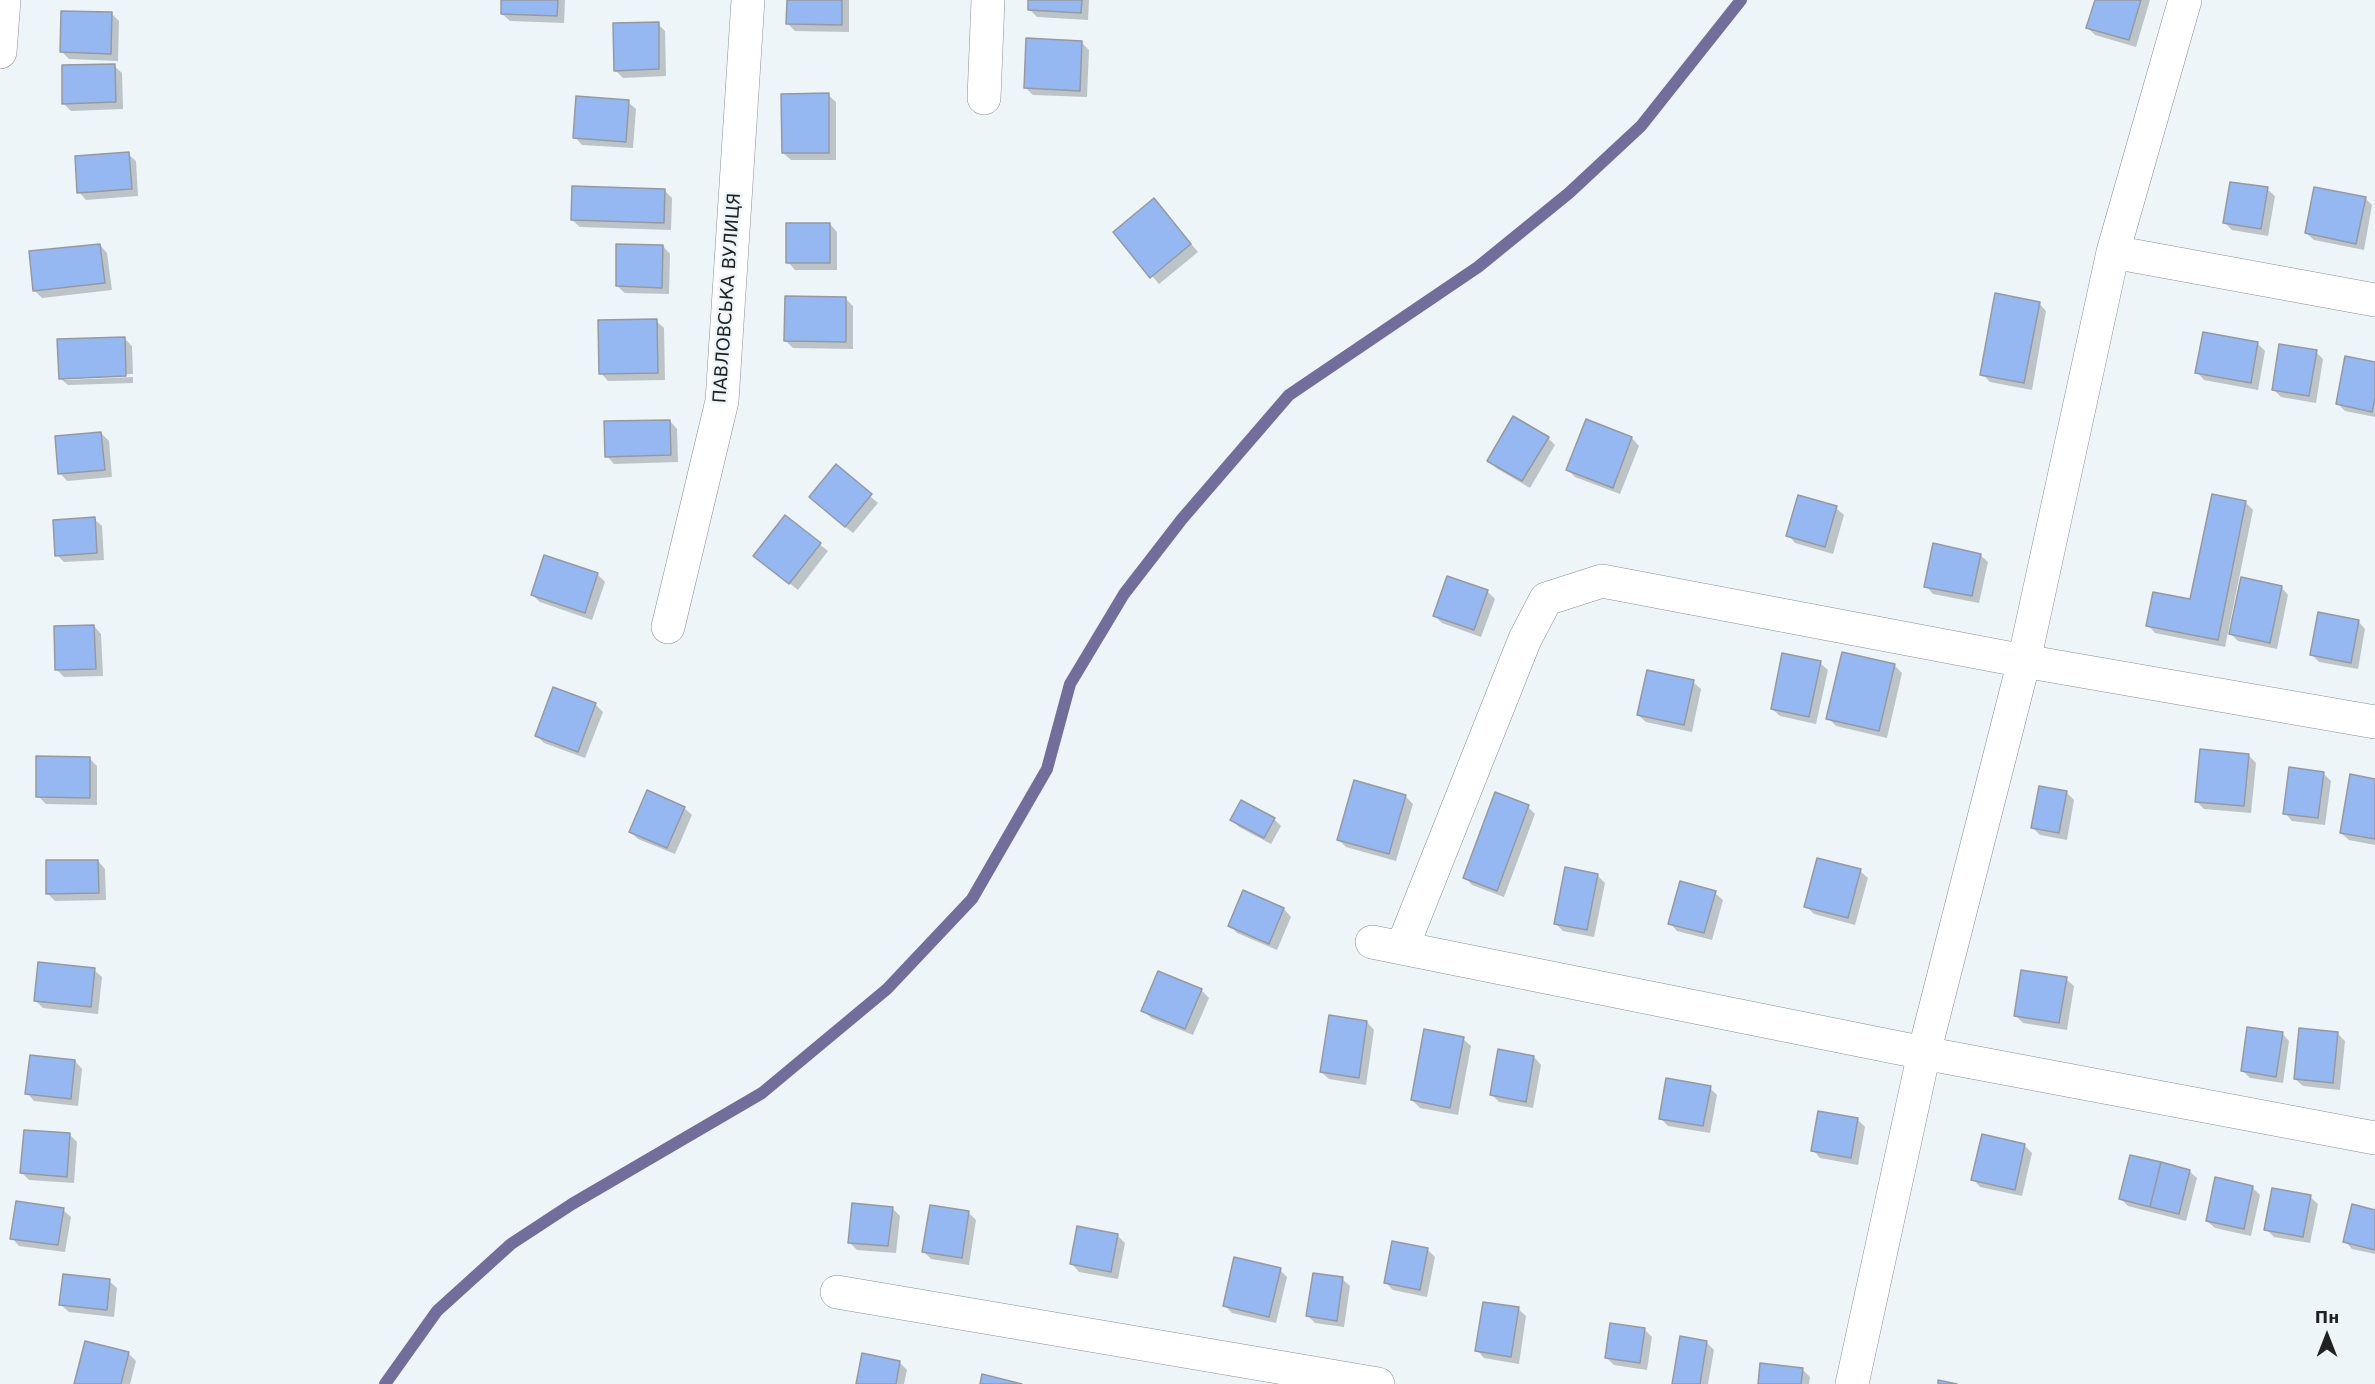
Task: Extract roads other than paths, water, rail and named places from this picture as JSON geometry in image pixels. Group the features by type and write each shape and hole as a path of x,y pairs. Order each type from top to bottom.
{"street":[{"path":"0,52 4,0"},
{"name":"ПАВЛОВСЬКА ВУЛИЦЯ","path":"668,627 722,400 748,0"},
{"path":"984,98 988,0"},
{"path":"1852,1384 1924,1053 2024,661 2114,252 2185,0"},
{"path":"2114,252 2375,300"},
{"path":"2375,722 2024,661 1602,581 1546,599 1525,639 1387,945 1924,1053 2375,1138"},
{"path":"837,1292 1378,1384"}],"waterway":[{"path":"385,1384 437,1311 511,1244 572,1204 762,1093 887,989 972,899 1047,769 1070,684 1124,594 1182,519 1289,395 1478,267 1569,193 1641,126 1741,0"}]}
